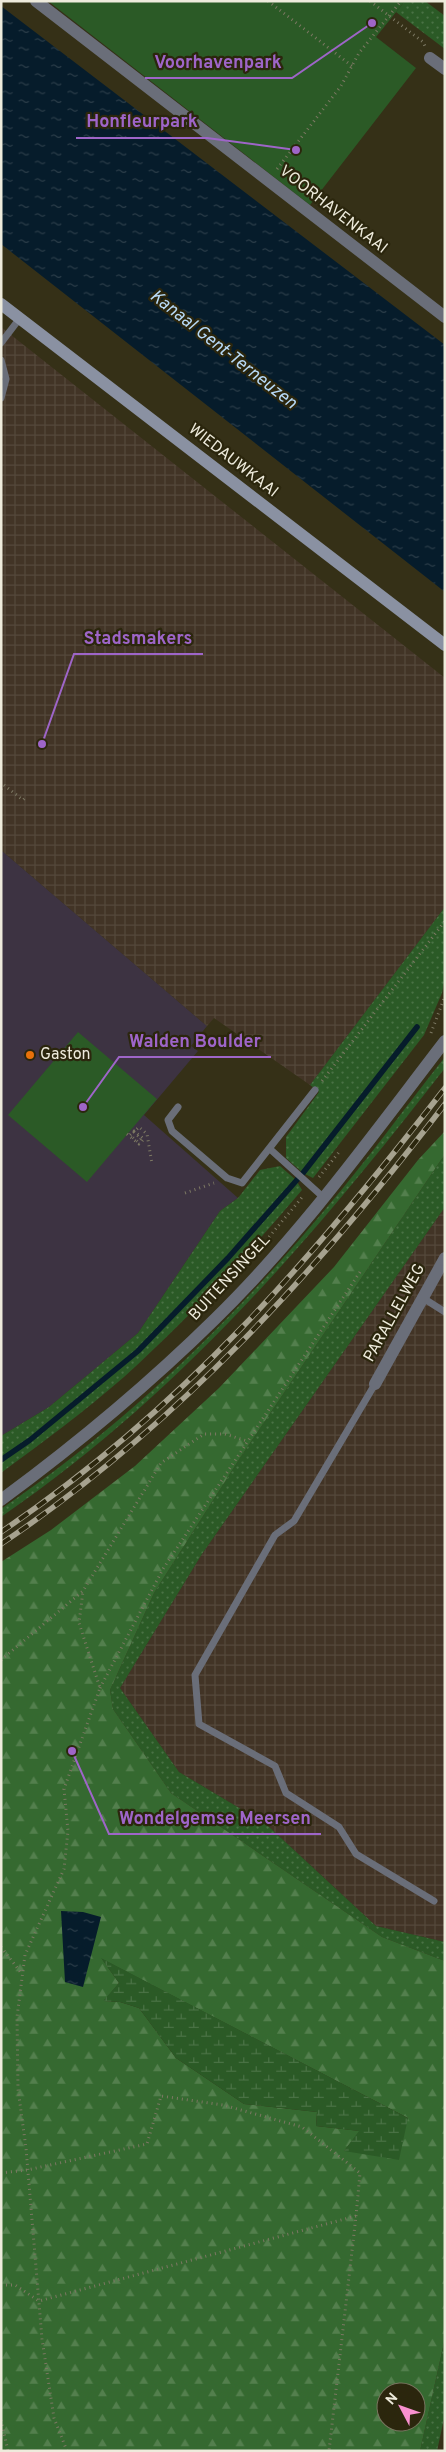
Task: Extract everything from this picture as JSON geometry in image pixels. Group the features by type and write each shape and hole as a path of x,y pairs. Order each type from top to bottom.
{"main road":[{"name":"WIEDAUWKAAI","path":"1,304 445,645"}],"street":[{"name":"VOORHAVENKAAI","path":"36,1 445,317"},
{"path":"430,58 445,69"},
{"name":"BUITENSINGEL","path":"1,1500 73,1446 154,1376 216,1318 323,1197 445,1041"},
{"name":"PARALLELWEG","path":"375,1384 445,1258"}],"lane":[{"path":"1,343 20,318"},
{"path":"1,360 6,379 1,398"},
{"path":"178,1107 168,1120 172,1131 226,1177 242,1183 315,1090"},
{"path":"270,1149 323,1197"},
{"path":"423,1298 445,1312"},
{"path":"375,1384 294,1521 275,1535 194,1675 199,1724 275,1766 286,1793 339,1827 356,1854 434,1902"}],"path":[{"path":"268,1 352,66"},
{"path":"370,1 423,42 430,58"},
{"path":"268,181 341,86 359,53 401,1"},
{"path":"1,789 4,786 24,800 25,798"},
{"path":"315,1090 445,921"},
{"path":"430,1036 445,996"},
{"path":"128,1134 139,1144 144,1139 139,1135 134,1131 130,1135 138,1142 141,1138 134,1132 139,1128 147,1134 152,1164"},
{"path":"268,1238 346,1143"},
{"path":"185,1192 226,1177"},
{"path":"67,2451 54,2418 42,2339 28,2170 18,2089 17,2018 25,1955 64,1869 68,1831 64,1790 100,1688 163,1569 360,1272"},
{"path":"1,1660 83,1591 161,1463 204,1434 225,1434 247,1440"},
{"path":"83,1591 79,1623 100,1688"},
{"path":"1,1947 23,1974"},
{"path":"1,2173 28,2170 147,2144 161,2096 223,2105 302,2127 360,2173 329,2451"},
{"path":"1,2285 15,2285 39,2301 356,2216"},
{"path":"1,2420 8,2451"}],"shaded area":[{"path":"1,327 445,678 445,907 310,1085 214,1018 207,1026 1,850"},
{"path":"1,850 207,1026 191,1046 198,1051 144,1115 238,1198 220,1211 138,1333 49,1407 1,1436"},
{"path":"445,1207 445,1942 376,1926 266,1824 179,1772 120,1688 202,1554"}],"green space":[{"path":"48,1 405,1 376,37 416,68 310,205"},
{"path":"405,1 425,1 445,16 445,49 396,12"},
{"path":"445,907 445,978 442,993 424,1035 313,1178 303,1173 286,1158 286,1137 319,1092 310,1085"},
{"path":"78,1032 157,1099 87,1182 8,1115"},
{"path":"445,1057 445,1068 396,1131 294,1252 241,1310 185,1366 127,1419 66,1470 1,1517 1,1509 92,1442 134,1406 175,1369 254,1290 328,1206"},
{"path":"445,1131 445,1154 240,1458 154,1593 110,1690 113,1709 171,1793 382,1937 445,1961 445,2338 426,2424 426,2382 376,2382 376,2432 424,2432 420,2451 1,2451 1,1562 51,1530 135,1466 219,1388 334,1267 418,1160","holes":["102,1959 408,2118 344,2151 360,2131 316,2126 317,2112 244,2104 176,2058 139,2008 120,2002 104,2001 119,1983"]},
{"path":"445,1154 445,1207 202,1554 120,1688 179,1772 266,1824 376,1926 445,1942 445,1961 382,1937 171,1793 113,1709 110,1690 154,1593 240,1458"},
{"path":"280,1166 296,1180 302,1190 260,1239 194,1310 124,1377 1,1473 1,1436 49,1407 138,1333 220,1211 238,1198 260,1170"},
{"path":"101,1958 408,2118 399,2160 344,2151 359,2131 316,2126 317,2112 244,2104 176,2058 139,2008 120,2002 103,2001 119,1983"},
{"path":"445,2338 445,2414 437,2451 420,2451 424,2432 426,2432 426,2424"}],"water":[{"name":"Kanaal Gent-Terneuzen","path":"1,6 445,345 445,592 1,244"},
{"path":"61,1911 83,1912 101,1917 83,1987 65,1982"}],"waterway":[{"path":"1,1460 30,1440 138,1351 228,1258 303,1173 417,1027"}],"railway":[{"path":"1,1532 67,1485 128,1435 186,1383 294,1271 345,1212 445,1088"},
{"path":"1,1544 65,1498 127,1449 185,1397 241,1342 346,1227 445,1104"}],"place":[{"name":"Voorhavenpark","path":"372,23"},
{"name":"Honfleurpark","path":"296,150"},
{"name":"Stadsmakers","path":"42,744"},
{"name":"Gaston","path":"30,1055"},
{"name":"Walden Boulder","path":"83,1107"},
{"name":"Wondelgemse Meersen","path":"72,1751"}]}
